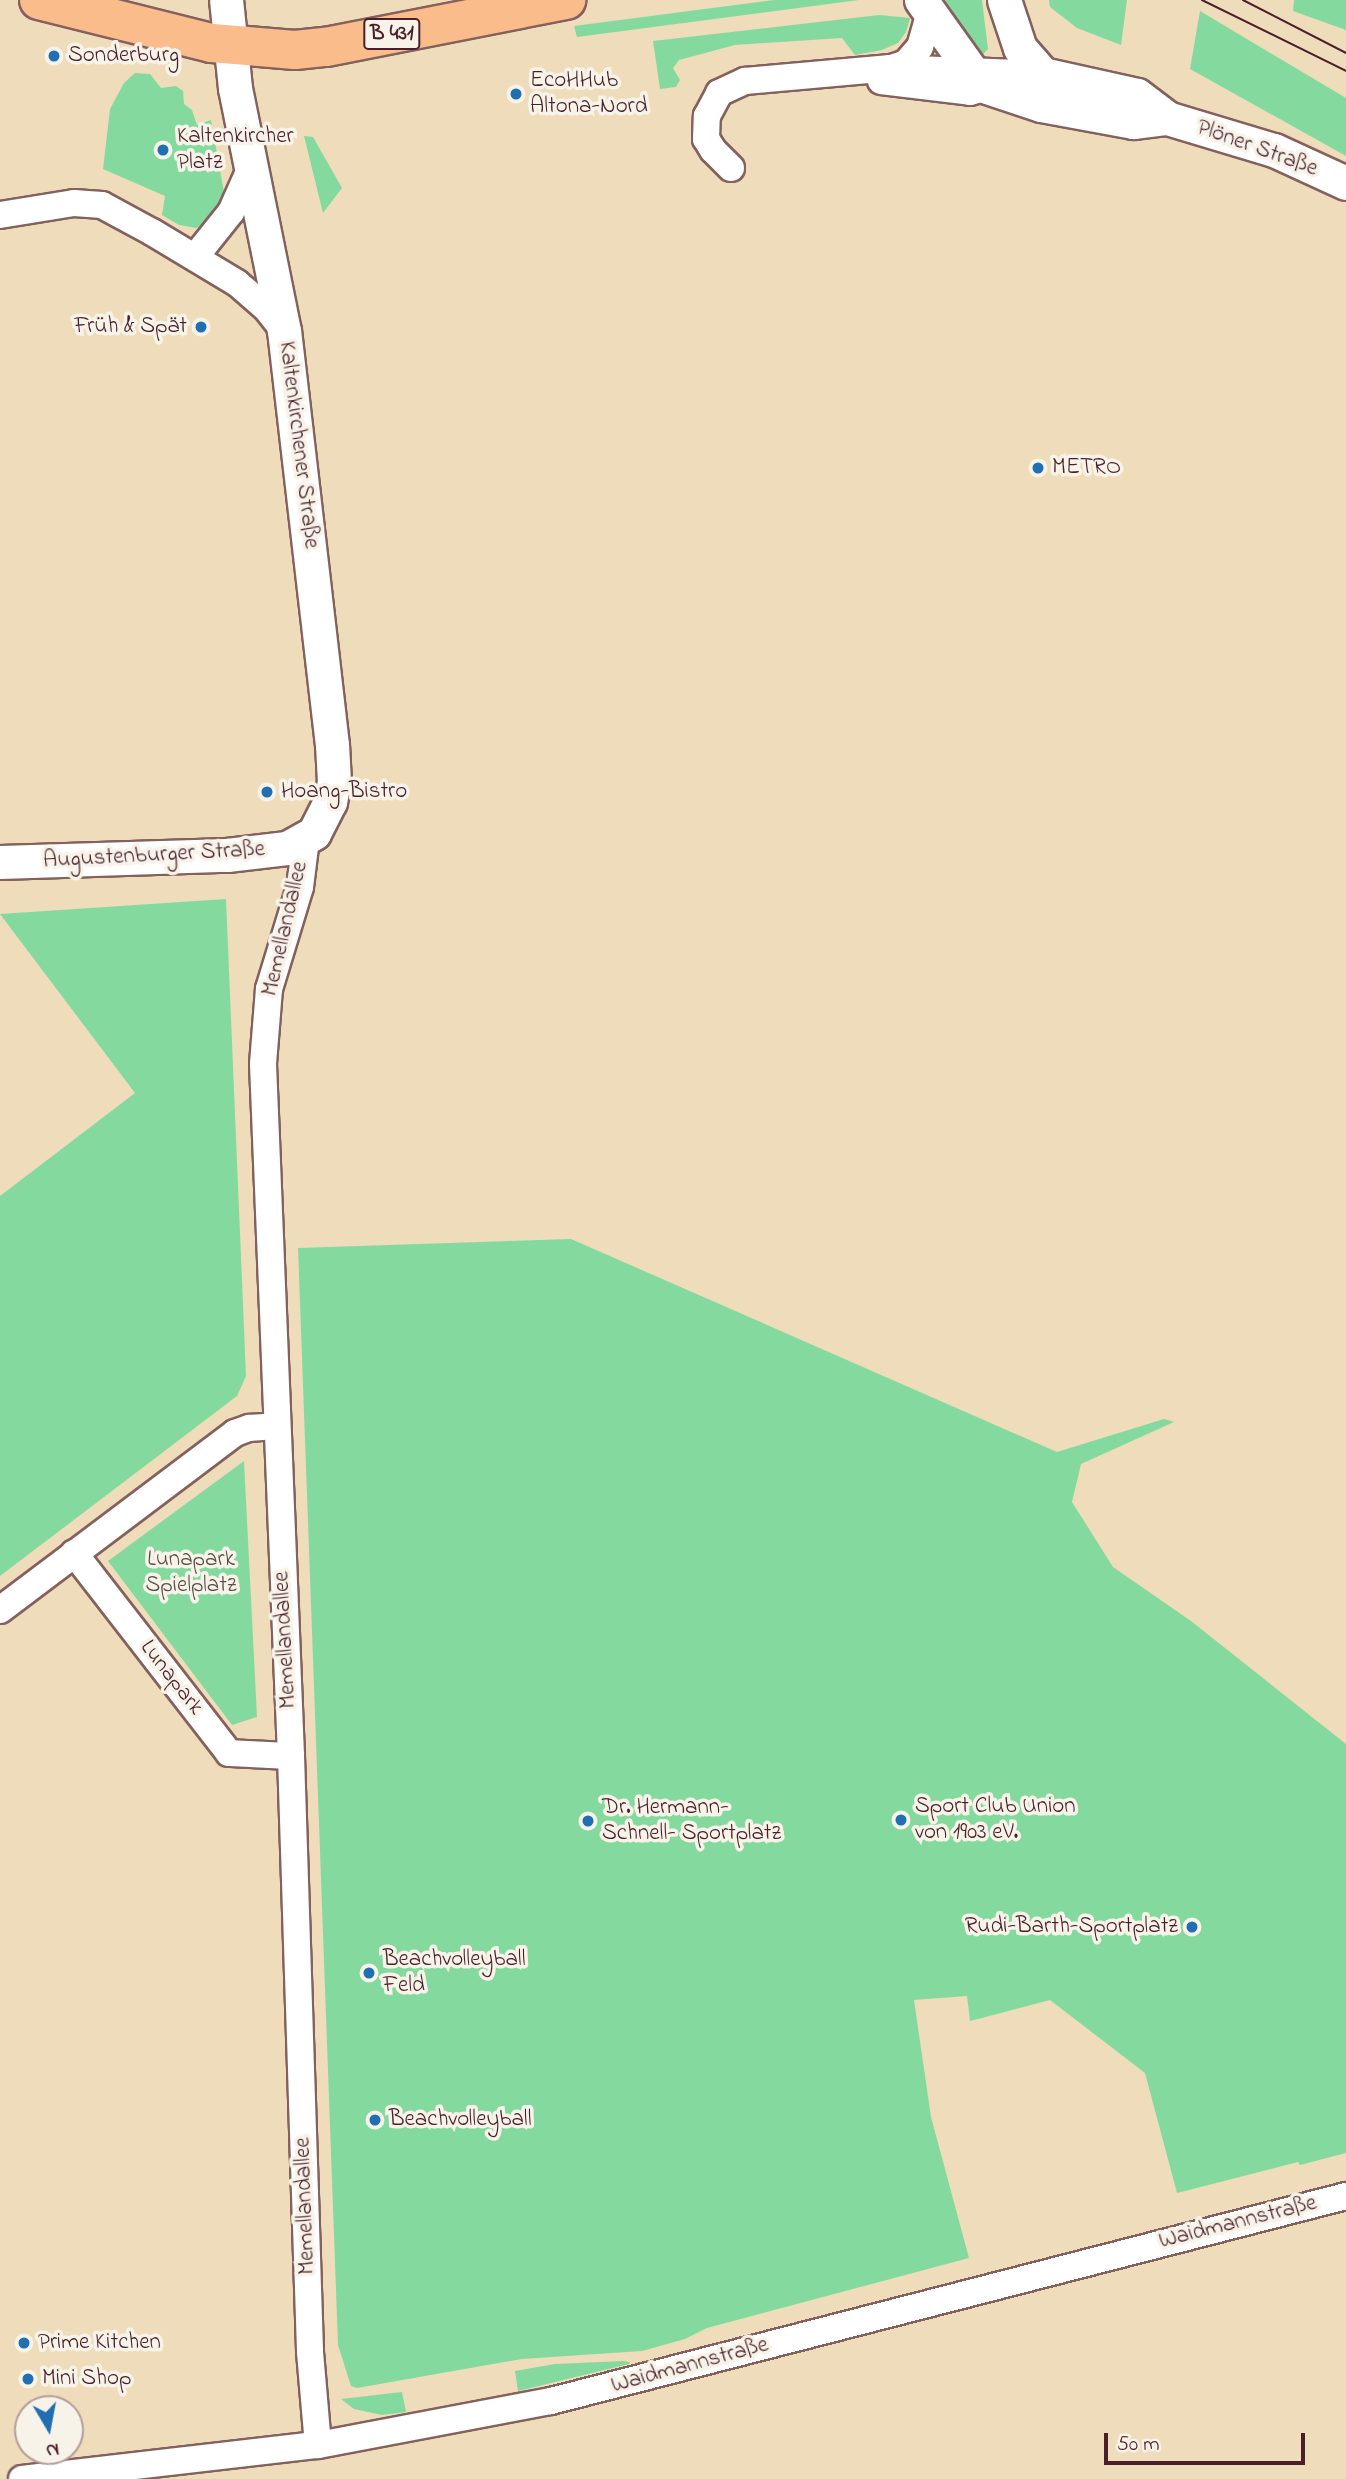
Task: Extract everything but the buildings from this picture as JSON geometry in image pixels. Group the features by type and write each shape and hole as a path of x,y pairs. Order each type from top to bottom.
{"main road":[{"name":"B 431","path":"39,0 104,18 231,46 295,50 326,47 566,0"}],"street":[{"name":"Kaltenkirchener Straße","path":"226,0 251,167 284,331 334,767 328,810 321,825 306,839"},
{"name":"Plöner Straße","path":"731,168 706,139 707,116 719,93 745,80 845,74 906,63 920,47 925,5"},
{"name":"Plöner Straße","path":"925,5 986,76 1041,105 1133,122 1167,118"},
{"path":"986,76 1008,15"},
{"path":"1008,15 1027,59 1043,74"},
{"name":"Plöner Straße","path":"890,68 986,76 1043,74 1137,95 1167,118 1274,150 1346,183"},
{"name":"Plöner Straße","path":"845,74 898,85 970,92 986,76"},
{"path":"195,257 231,212 251,167"},
{"path":"0,215 90,203 102,205 195,257 254,297 284,331"},
{"name":"Augustenburger Straße","path":"0,862 247,854 287,848 306,839"},
{"name":"Memellandallee","path":"306,839 300,887 269,989 263,1063 291,1756 310,2352 318,2445"},
{"path":"0,1610 235,1433 249,1428 276,1426"},
{"name":"Lunapark","path":"74,1553 229,1753 291,1756"},
{"name":"Waidmannstraße","path":"22,2479 318,2445 599,2390 1346,2196"}],"green space":[{"path":"774,0 859,0 577,37 574,26"},
{"path":"946,0 982,0 988,49 979,58 941,4"},
{"path":"1049,0 1127,0 1121,45 1077,28 1050,7"},
{"path":"1294,0 1346,0 1346,30 1293,11"},
{"path":"1200,11 1346,98 1346,156 1190,69"},
{"path":"879,15 910,18 906,32 898,43 882,50 855,55 842,38 735,45 679,60 673,68 680,80 676,87 660,89 653,41"},
{"path":"135,73 150,74 161,88 176,86 183,91 184,104 192,110 197,125 211,120 224,206 210,222 196,228 179,225 162,215 165,196 103,169 110,109 124,83"},
{"path":"304,136 313,137 342,188 323,213"},
{"path":"226,899 246,1376 237,1396 0,1576 0,1196 135,1093 0,914"},
{"name":"Dr. Hermann- Schnell- Sportplatz","path":"571,1239 1057,1452 1164,1419 1174,1422 1081,1464 1072,1502 1113,1567 1191,1621 1346,1744 1346,2153 1300,2165 1298,2162 1177,2193 1145,2073 1050,2000 970,2021 967,1996 914,2000 931,2117 969,2258 707,2328 685,2339 642,2351 522,2359 357,2388 351,2386 338,2345 298,1248"},
{"name":"Lunapark Spielplatz","path":"244,1461 257,1717 232,1725 108,1561"},
{"path":"630,2362 518,2391 515,2371 555,2364"},
{"path":"402,2392 406,2412 382,2415 354,2409 341,2399"}],"tram line":[{"path":"1202,0 1346,71"},
{"path":"1243,0 1346,53"}],"place":[{"name":"Sonderburg","path":"54,56"},
{"name":"EcoHHub Altona-Nord","path":"516,94"},
{"name":"Kaltenkircher Platz","path":"163,150"},
{"name":"Früh & Spät","path":"201,327"},
{"name":"METRO","path":"1038,468"},
{"name":"Hoang-Bistro","path":"267,792"},
{"name":"Sport Club Union von 1903 eV.","path":"901,1820"},
{"name":"Dr. Hermann- Schnell- Sportplatz","path":"588,1821"},
{"name":"Rudi-Barth-Sportplatz","path":"1192,1927"},
{"name":"Beachvolleyball Feld","path":"369,1973"},
{"name":"Beachvolleyball","path":"375,2120"},
{"name":"Prime Kitchen","path":"24,2343"},
{"name":"Mini Shop","path":"28,2379"}]}
